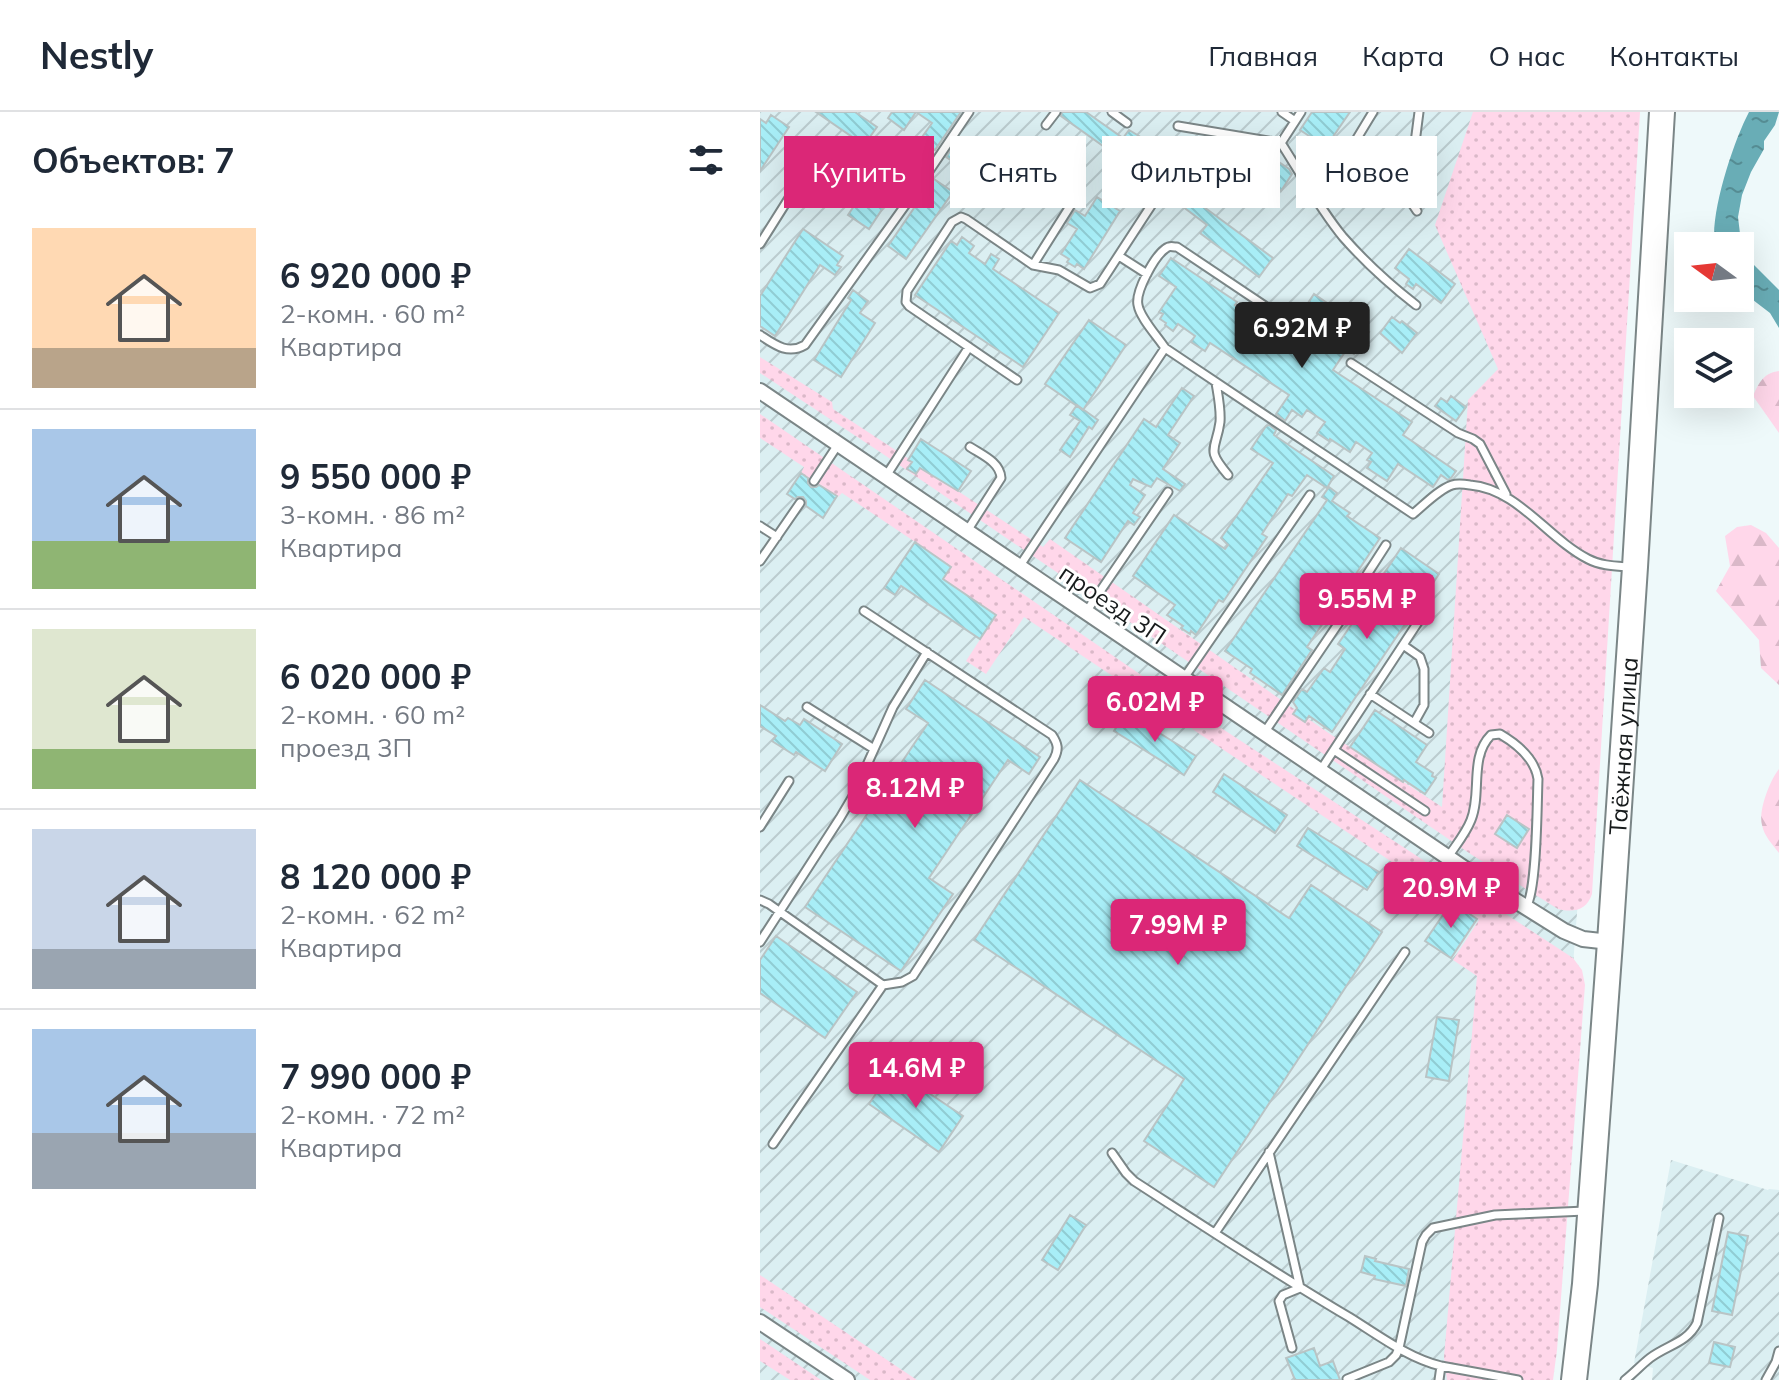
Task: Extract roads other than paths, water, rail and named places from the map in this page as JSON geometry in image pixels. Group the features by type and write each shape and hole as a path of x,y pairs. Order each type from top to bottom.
{"highway":[{"name":"Таёжная улица","path":"1574,1380 1591,1211 1610,942 1662,112"}],"street":[{"name":"проезд 3П","path":"760,391 1448,857 1573,936 1610,942"},
{"path":"760,1322 847,1380"}],"lane":[{"path":"760,335 783,349 792,350 805,345 969,112"},
{"path":"1046,125 1056,112"},
{"path":"1112,112 1127,123"},
{"path":"1282,112 1295,121"},
{"path":"1281,143 1301,112"},
{"path":"1358,136 1373,112"},
{"path":"1417,211 1411,202 1409,189 1419,112"},
{"path":"1178,126 1281,143 1343,237 1378,273 1416,305"},
{"path":"760,244 784,206"},
{"path":"1033,265 1069,208"},
{"path":"1017,380 906,302 907,291 952,222 961,217 966,219 1033,265 1059,270 1090,288 1100,284 1150,208"},
{"path":"1286,320 1177,247 1163,251 1139,289 1139,311 1165,348 1413,514 1449,486 1483,486 1507,497 1588,559 1635,567"},
{"path":"1119,256 1147,274"},
{"path":"886,476 969,347"},
{"path":"1019,567 1165,348"},
{"path":"1351,363 1458,433 1477,441 1507,497"},
{"path":"1216,382 1220,417 1213,450 1217,462 1228,475"},
{"path":"814,481 839,443"},
{"path":"967,531 1002,473 996,464 970,447"},
{"path":"1086,612 1168,492"},
{"path":"1184,678 1310,495"},
{"path":"760,561 800,503"},
{"path":"760,526 777,537"},
{"path":"1264,733 1359,593 1386,545"},
{"path":"1320,771 1426,610"},
{"path":"773,1144 883,985 913,976 1058,751 1058,743 1052,735 864,611"},
{"path":"1403,645 1420,657 1424,669 1424,705 1414,723"},
{"path":"760,942 853,796 893,707 927,652"},
{"path":"1370,694 1429,733"},
{"path":"807,707 874,749"},
{"path":"1448,857 1473,815 1484,744 1491,735 1500,734 1528,756 1537,769 1531,897 1526,907"},
{"path":"1334,750 1425,811"},
{"path":"760,827 789,781"},
{"path":"760,900 883,985"},
{"path":"1215,1233 1405,952"},
{"path":"1269,1152 1300,1288"},
{"path":"1112,1153 1134,1181 1300,1288 1418,1359 1518,1380"},
{"path":"1347,1379 1389,1362 1396,1355 1422,1242 1433,1228 1495,1215 1591,1211"},
{"path":"1625,1380 1652,1357 1692,1333 1697,1323 1719,1218"},
{"path":"1292,1348 1279,1301 1283,1295 1300,1288"},
{"path":"1766,1380 1779,1351"},
{"path":"1439,1380 1441,1366"}],"water":[{"path":"1749,112 1779,112 1742,195 1738,217 1740,232 1714,232 1719,197"},
{"path":"1754,265 1779,290 1779,328 1770,313 1754,301"}]}
